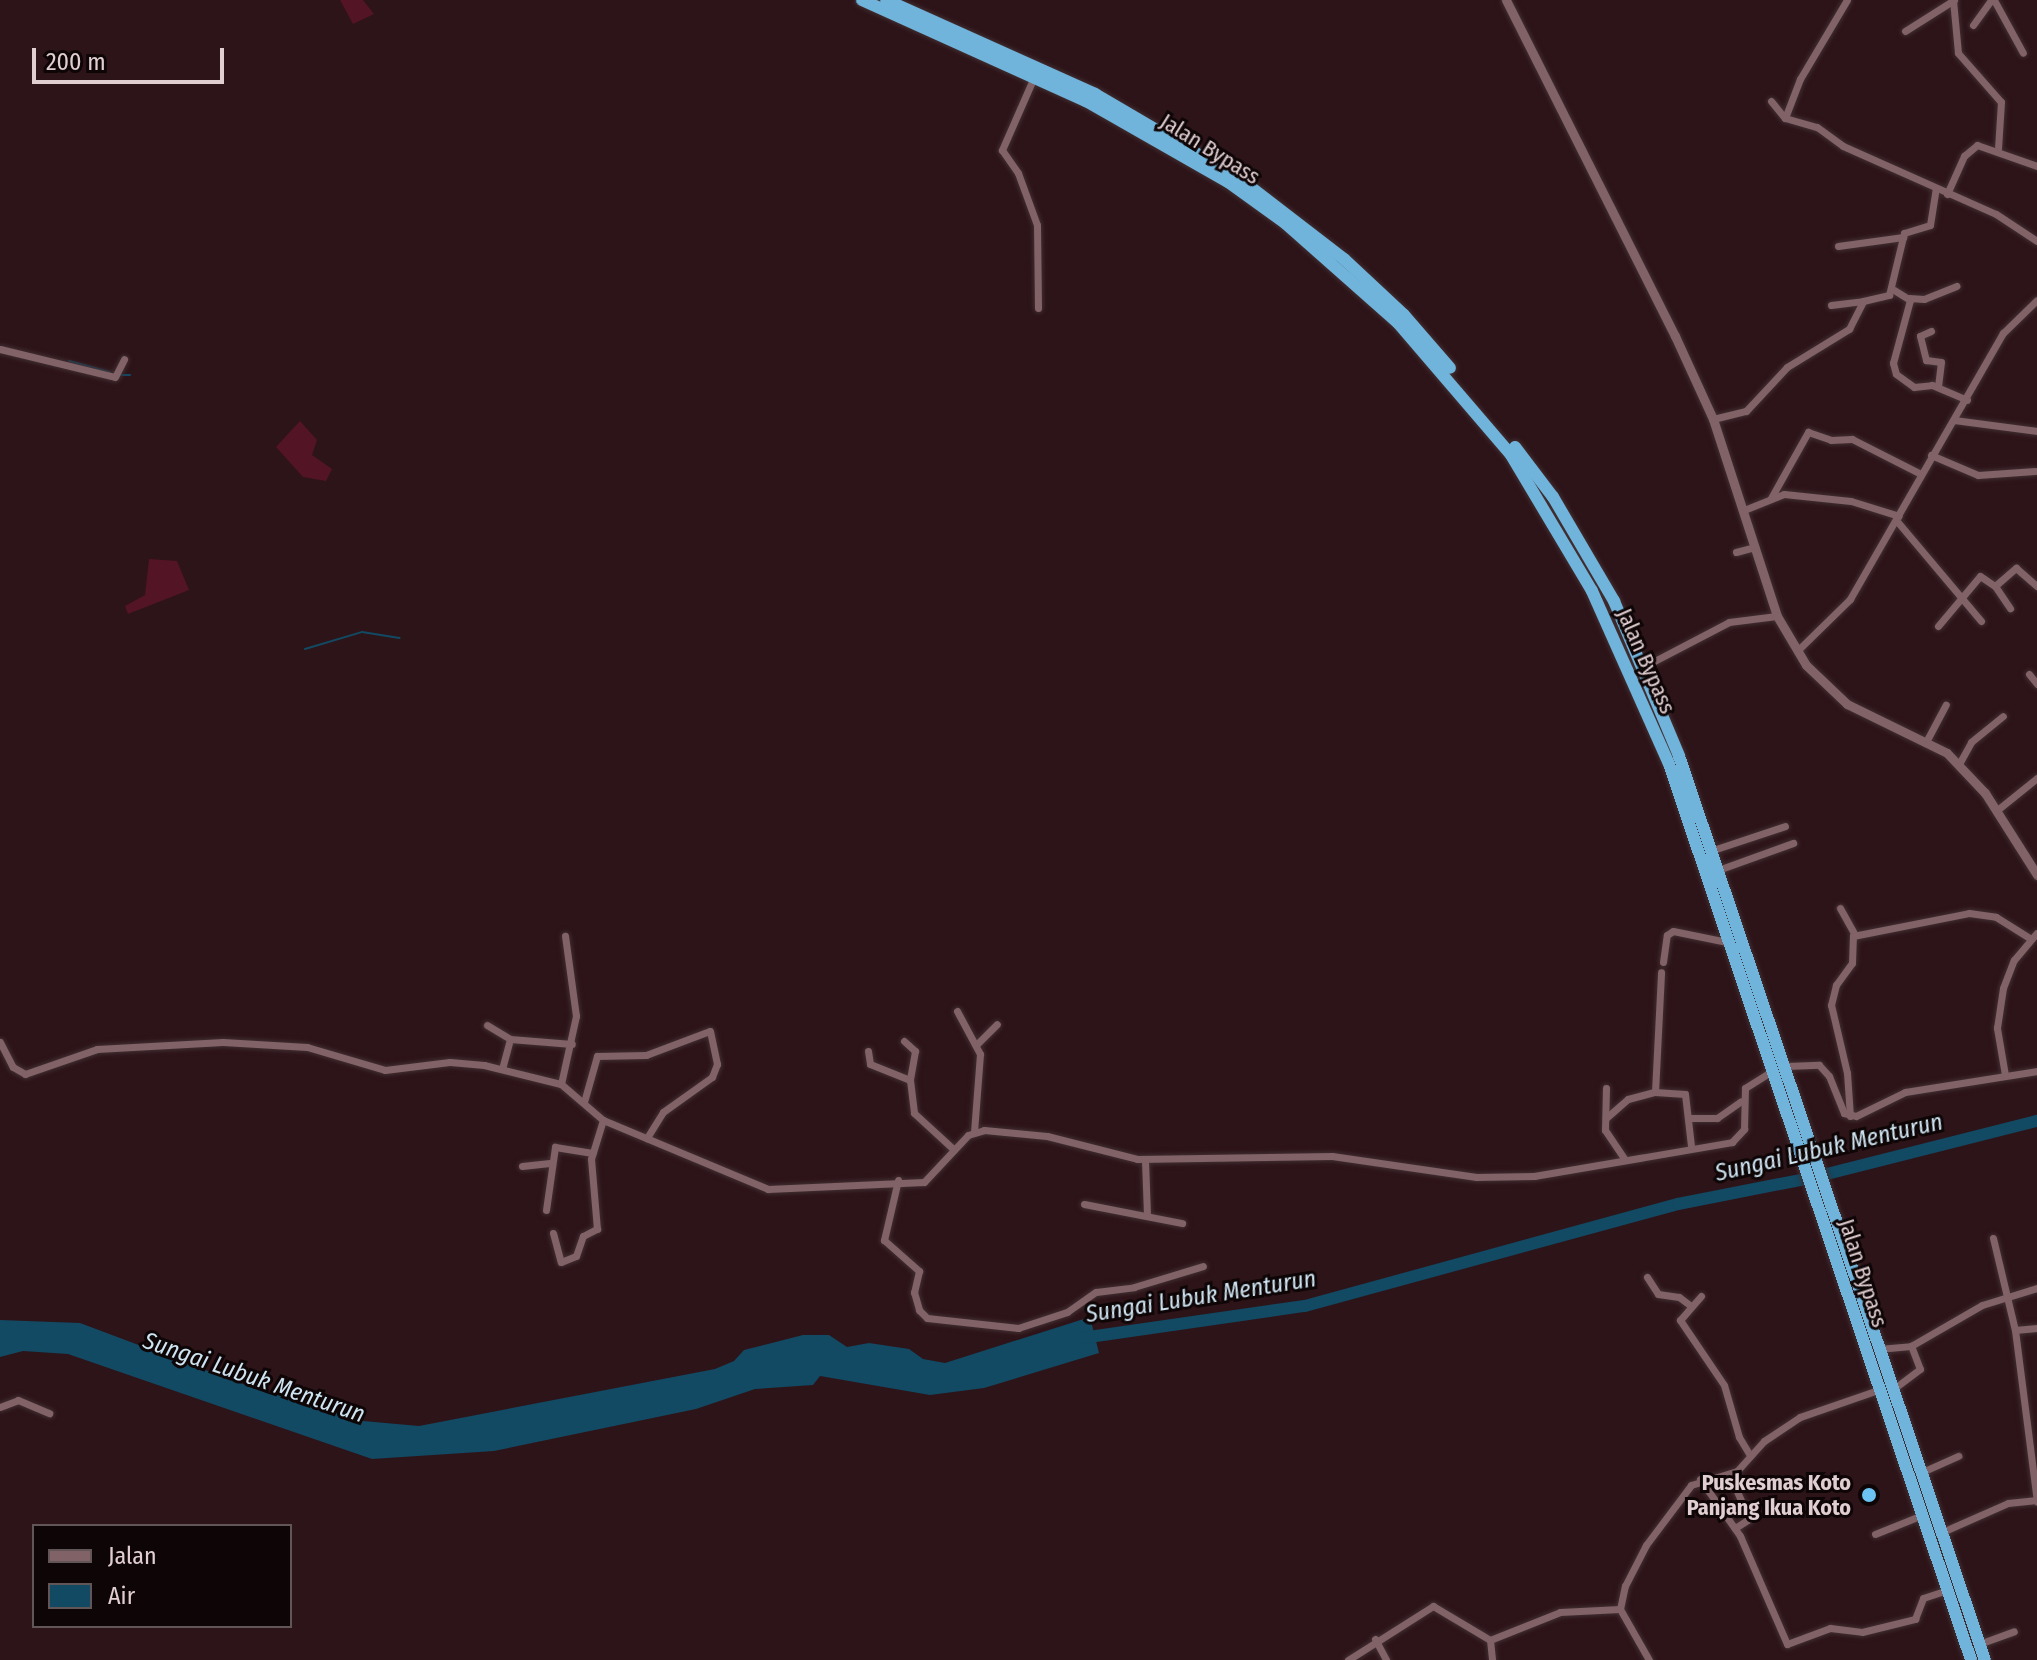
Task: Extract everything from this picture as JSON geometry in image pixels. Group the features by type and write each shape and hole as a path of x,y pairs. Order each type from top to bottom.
{"highway":[{"name":"Jalan Bypass","path":"862,0 1095,94 1216,164 1298,222 1404,315 1553,497 1614,601 1643,667 1727,942 1772,1071 1802,1133"},
{"name":"Jalan Bypass","path":"886,0 1131,124 1228,182 1342,271 1440,368 1511,455 1565,542 1629,666 1674,762 1718,870 1786,1066 1802,1133 1878,1349 1886,1390"},
{"name":"Jalan Bypass","path":"1838,1238 1915,1475 1940,1533 1985,1660"},
{"name":"Jalan Bypass","path":"1915,1475 1922,1515 1968,1659"}],"street":[{"path":"1506,0 1713,419 1777,616 1819,681 1847,704 1927,740 1959,764 1996,811 2037,875"},
{"path":"1785,118 1800,79 1847,0"},
{"path":"1905,31 1954,0 1958,53 2001,102 1998,148"},
{"path":"1973,25 1992,0 2023,53"},
{"path":"1034,77 1002,150 1018,173 1037,225 1038,308"},
{"path":"1771,101 1785,118 1817,127 1843,146 1996,214 2037,241"},
{"path":"1947,194 1970,149 1977,145 1998,148 2036,163"},
{"path":"1831,305 1884,300 1894,290 1903,237 1909,228 1930,225 1936,189"},
{"path":"1838,246 1903,237"},
{"path":"1894,290 1909,298 1924,299 1957,286"},
{"path":"1909,298 1894,369 1914,387 1938,387 1967,400"},
{"path":"1798,650 1850,599 2003,333 2037,300"},
{"path":"1713,419 1757,403 1787,367 1849,329 1863,301"},
{"path":"1931,331 1920,336 1926,360 1941,362 1938,387"},
{"path":"0,349 117,374 124,359"},
{"path":"1954,420 2037,431"},
{"path":"1771,498 1808,432 1831,440 1852,439 1921,474"},
{"path":"1931,455 1978,475 2035,471"},
{"path":"1744,510 1784,494 1851,501 1898,518 1981,621"},
{"path":"1736,552 1755,547"},
{"path":"1995,586 2016,568 2037,586"},
{"path":"1938,626 1980,576 1995,586 2010,608"},
{"path":"1643,667 1729,622 1777,616"},
{"path":"2029,674 2037,684"},
{"path":"1927,740 1946,705"},
{"path":"1959,764 1971,742 2003,716"},
{"path":"1996,811 2037,778"},
{"path":"1710,851 1785,826"},
{"path":"1718,870 1793,843"},
{"path":"1840,908 1855,935"},
{"path":"1850,1116 1847,1073 1831,1005 1836,985 1852,963 1849,943 1855,935 1916,920 1980,914 2034,936 2008,974 1999,1006 2005,1075"},
{"path":"1663,962 1670,932 1727,942"},
{"path":"561,1084 572,1044 576,996 565,936"},
{"path":"1655,1092 1661,972"},
{"path":"957,1011 977,1044 981,1069 974,1132"},
{"path":"977,1044 997,1024"},
{"path":"487,1025 510,1039 572,1044"},
{"path":"584,1102 597,1056 646,1055 708,1029 717,1064 712,1077 659,1115 647,1138"},
{"path":"502,1069 510,1039"},
{"path":"904,1041 915,1051 910,1080 914,1113 952,1148"},
{"path":"0,1042 13,1067 25,1074 97,1049 223,1042 307,1047 385,1070 450,1062 502,1069 561,1084 603,1120 768,1189 898,1180 926,1181 952,1148 974,1132 1028,1132 1145,1160 1332,1156 1505,1179 1738,1138 1744,1123 1741,1101"},
{"path":"868,1051 870,1064 910,1080"},
{"path":"1786,1066 1814,1064 1824,1070 1850,1116"},
{"path":"1691,1118 1717,1118 1741,1101 1751,1082 1772,1071"},
{"path":"1850,1116 1882,1107 1905,1092 2037,1071"},
{"path":"1606,1088 1607,1135 1624,1158"},
{"path":"1606,1118 1628,1099 1655,1092 1685,1094 1691,1118 1691,1146"},
{"path":"553,1233 561,1262 576,1256 583,1236 597,1229 593,1153 603,1120"},
{"path":"546,1210 550,1163 557,1146 593,1153"},
{"path":"1145,1160 1147,1214"},
{"path":"522,1166 550,1163"},
{"path":"898,1180 884,1240 919,1271 914,1292 919,1310 927,1318 1018,1328 1067,1312 1096,1292 1134,1287 1203,1266"},
{"path":"1084,1204 1182,1223"},
{"path":"1940,1533 2008,1503 2037,1501 2015,1330 1993,1238"},
{"path":"1647,1277 1658,1294 1675,1295 1691,1306"},
{"path":"1878,1349 1911,1346 1982,1305 2037,1288"},
{"path":"1701,1296 1681,1323 1724,1385 1739,1437 1750,1455"},
{"path":"2015,1330 2037,1328"},
{"path":"1649,1660 1620,1609 1625,1586 1646,1545 1700,1479 1730,1475 1750,1455 1800,1417 1886,1390 1920,1369 1911,1346"},
{"path":"0,1407 18,1400 49,1413"},
{"path":"1915,1475 1958,1456"},
{"path":"1730,1475 1749,1519 1735,1528"},
{"path":"1700,1479 1735,1528 1787,1644 1830,1628 1862,1632 1915,1619 1923,1598 1947,1590"},
{"path":"1875,1534 1922,1515"},
{"path":"1348,1660 1375,1639 1437,1606 1490,1640"},
{"path":"1490,1640 1560,1612 1620,1609"},
{"path":"1979,1644 2014,1631"},
{"path":"1375,1639 1386,1660"},
{"path":"1490,1640 1492,1660"}],"shaded area":[{"path":"340,0 363,0 374,14 353,24"},
{"path":"300,421 317,440 312,455 332,469 326,481 303,477 276,447"},
{"path":"149,559 177,561 189,590 128,614 125,606 145,595"}],"water":[{"path":"1090,1317 1099,1353 984,1388 930,1395 820,1376 813,1385 755,1389 696,1409 494,1451 372,1459 68,1354 23,1351 0,1357 0,1320 80,1323 240,1383 363,1421 419,1426 715,1369 734,1361 744,1350 803,1335 829,1335 847,1347 869,1343 909,1349 923,1359 945,1363"}],"waterway":[{"path":"69,361 110,372"},
{"path":"120,375 130,375"},
{"path":"305,649 362,632 400,638"},
{"name":"Sungai Lubuk Menturun","path":"1082,1338 1305,1306 1678,1204 1811,1178 2037,1121"}],"place":[{"name":"Puskesmas Koto Panjang Ikua Koto","path":"1869,1495"}]}
